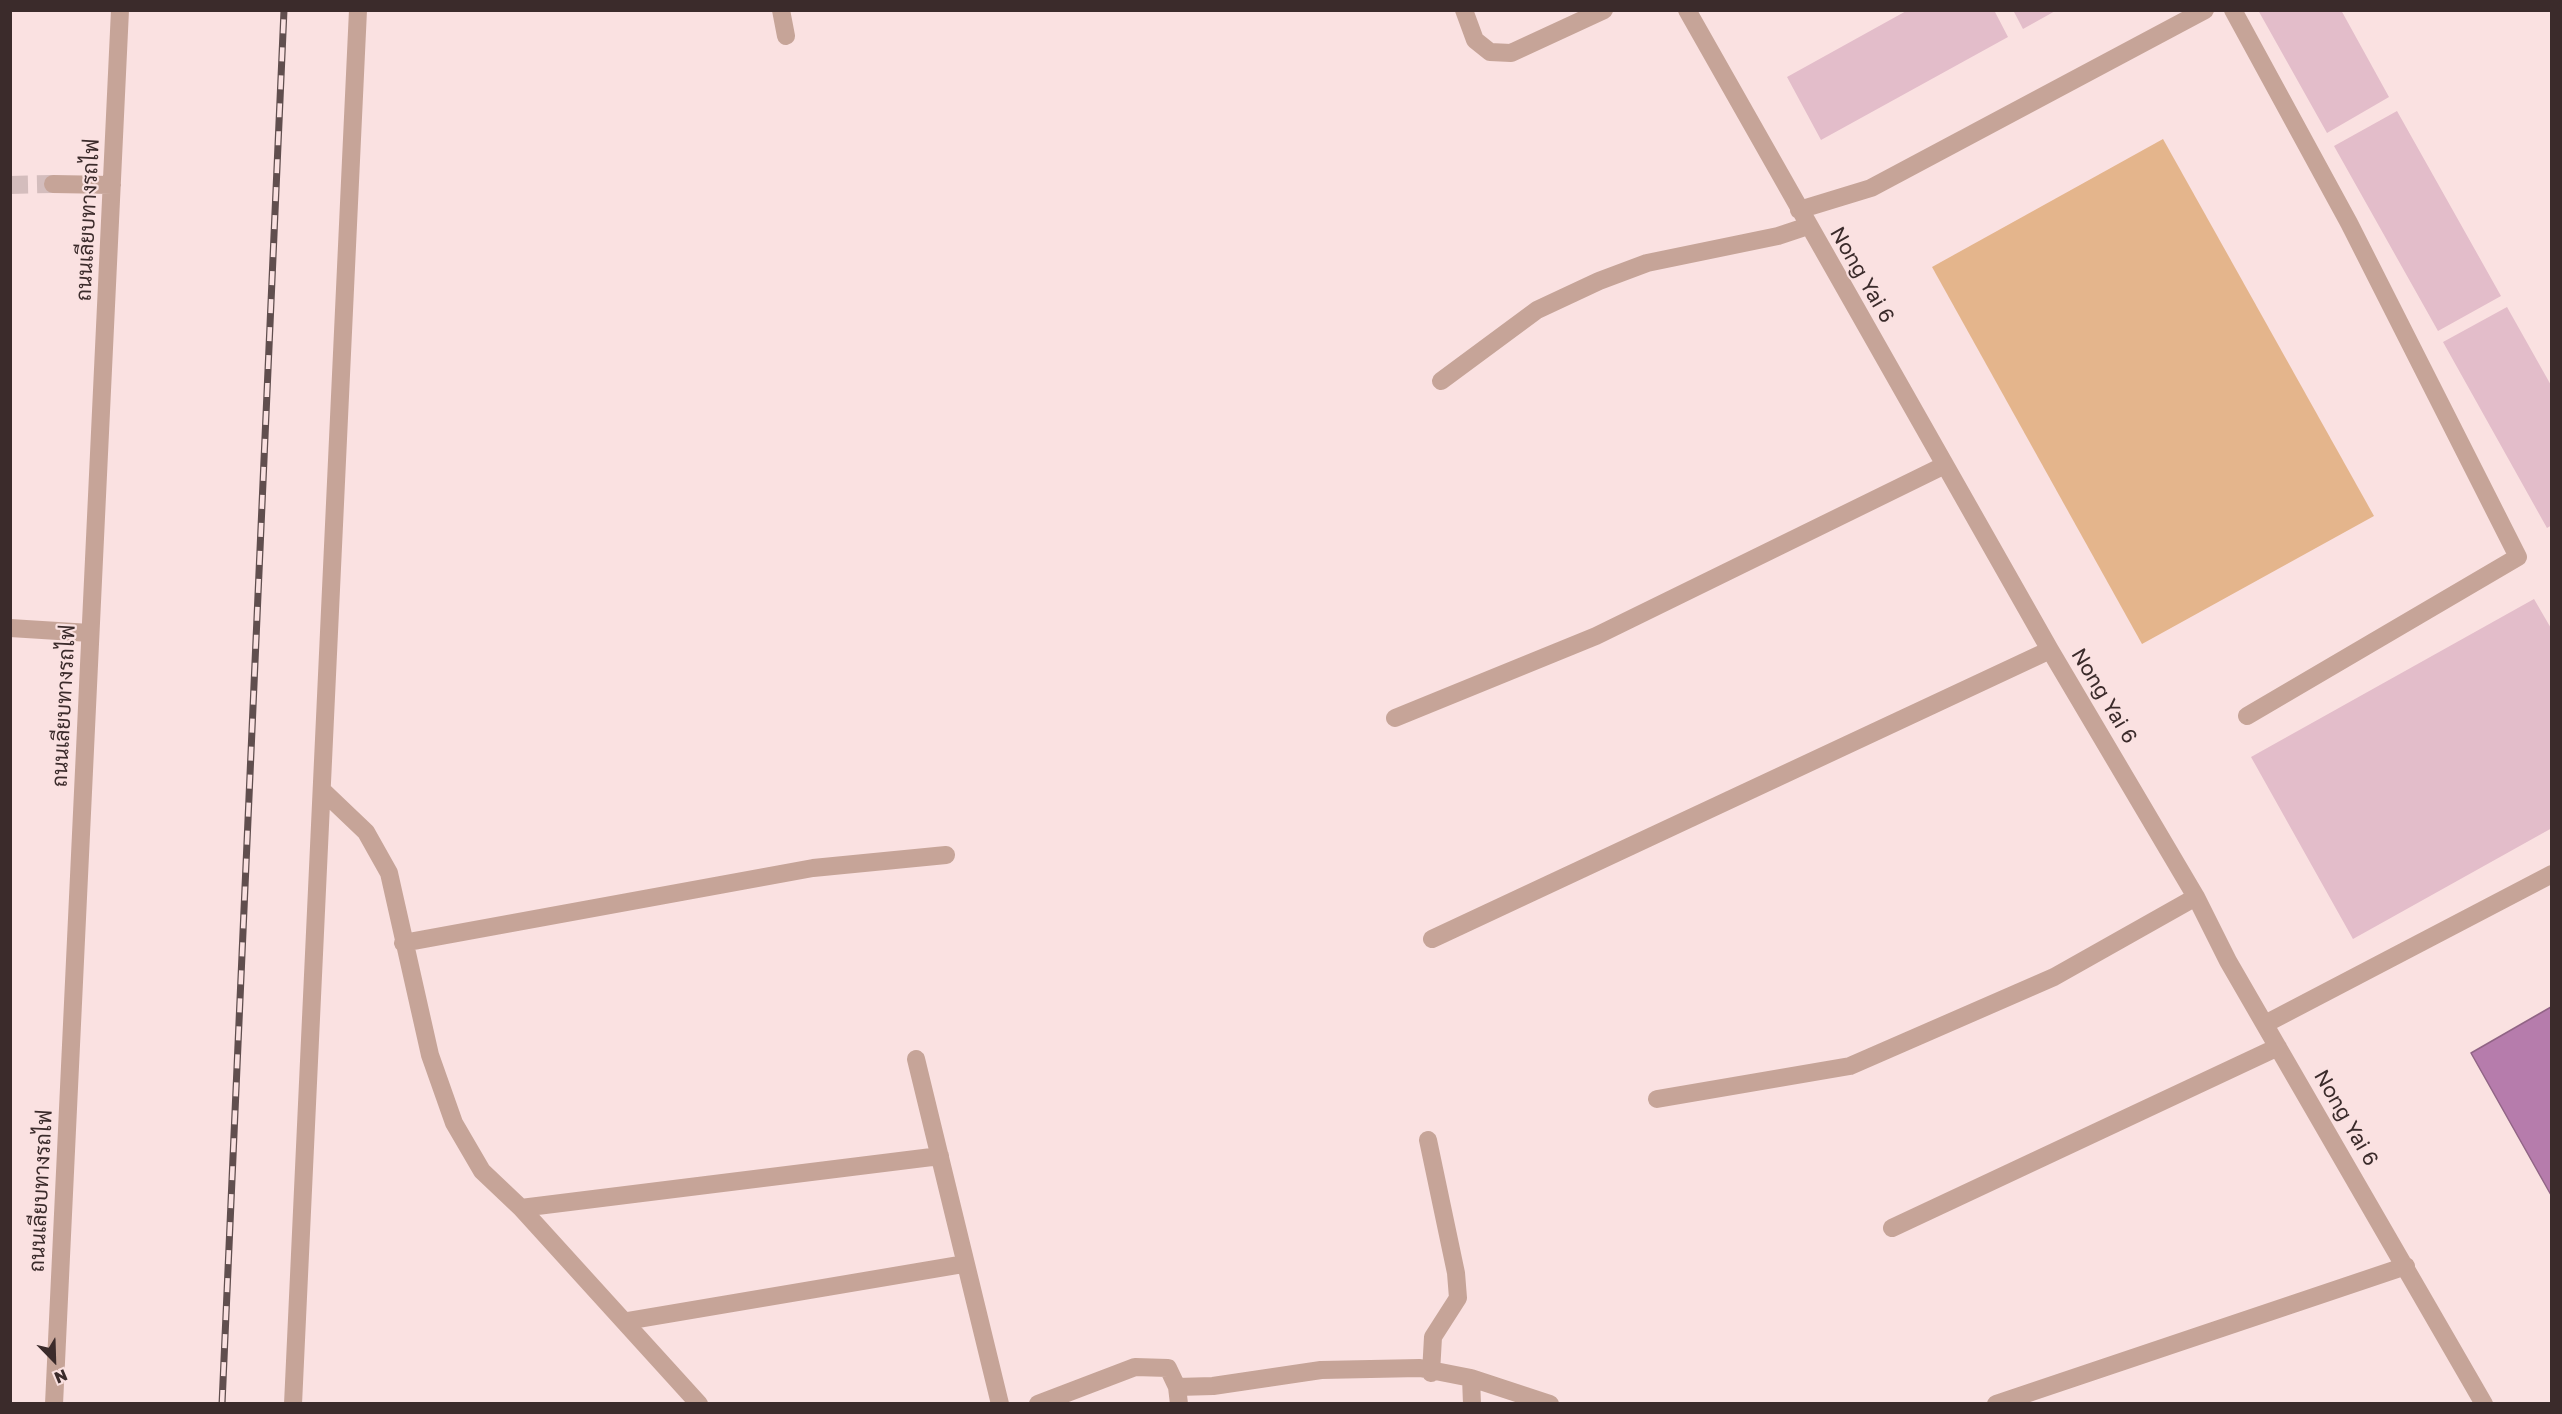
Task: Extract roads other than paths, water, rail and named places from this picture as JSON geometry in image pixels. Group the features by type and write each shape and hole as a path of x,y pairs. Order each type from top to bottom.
{"street":[{"name":"ถนนเลียบทางรถไฟ","path":"54,1404 120,10"},
{"path":"293,1404 358,10"},
{"path":"781,10 786,36"},
{"path":"1464,10 1475,40 1490,52 1511,53 1604,10"},
{"name":"Nong Yai 6","path":"1687,10 2050,650 2196,897 2228,961 2484,1404"},
{"path":"1441,381 1537,310 1599,281 1647,263 1769,238 1804,218 1871,188 2205,10"},
{"path":"2233,10 2349,223 2518,557 2247,716"},
{"path":"52,184 112,185"},
{"path":"1395,718 1596,636 1945,465"},
{"path":"10,628 90,633"},
{"path":"1432,939 2050,650"},
{"path":"323,791 366,832 389,873 430,1055 454,1123 482,1171 521,1208 578,1273 627,1322 699,1404"},
{"path":"403,943 813,868 946,855"},
{"path":"2265,1024 2552,874"},
{"path":"1657,1099 1850,1066 2055,977 2196,897"},
{"path":"1892,1228 2278,1047"},
{"path":"916,1059 964,1264 1000,1404"},
{"path":"1428,1140 1456,1273 1458,1298 1433,1337 1431,1373"},
{"path":"521,1208 940,1156"},
{"path":"627,1322 964,1264"},
{"path":"1996,1404 2406,1266"},
{"path":"1038,1404 1135,1367 1168,1368 1178,1395 1213,1386 1321,1370 1420,1368 1431,1373 1471,1378 1550,1404"},
{"path":"1471,1378 1472,1404"}],"tunnel":[{"path":"10,185 53,184"}],"railway":[{"path":"222,1404 284,10"}]}
